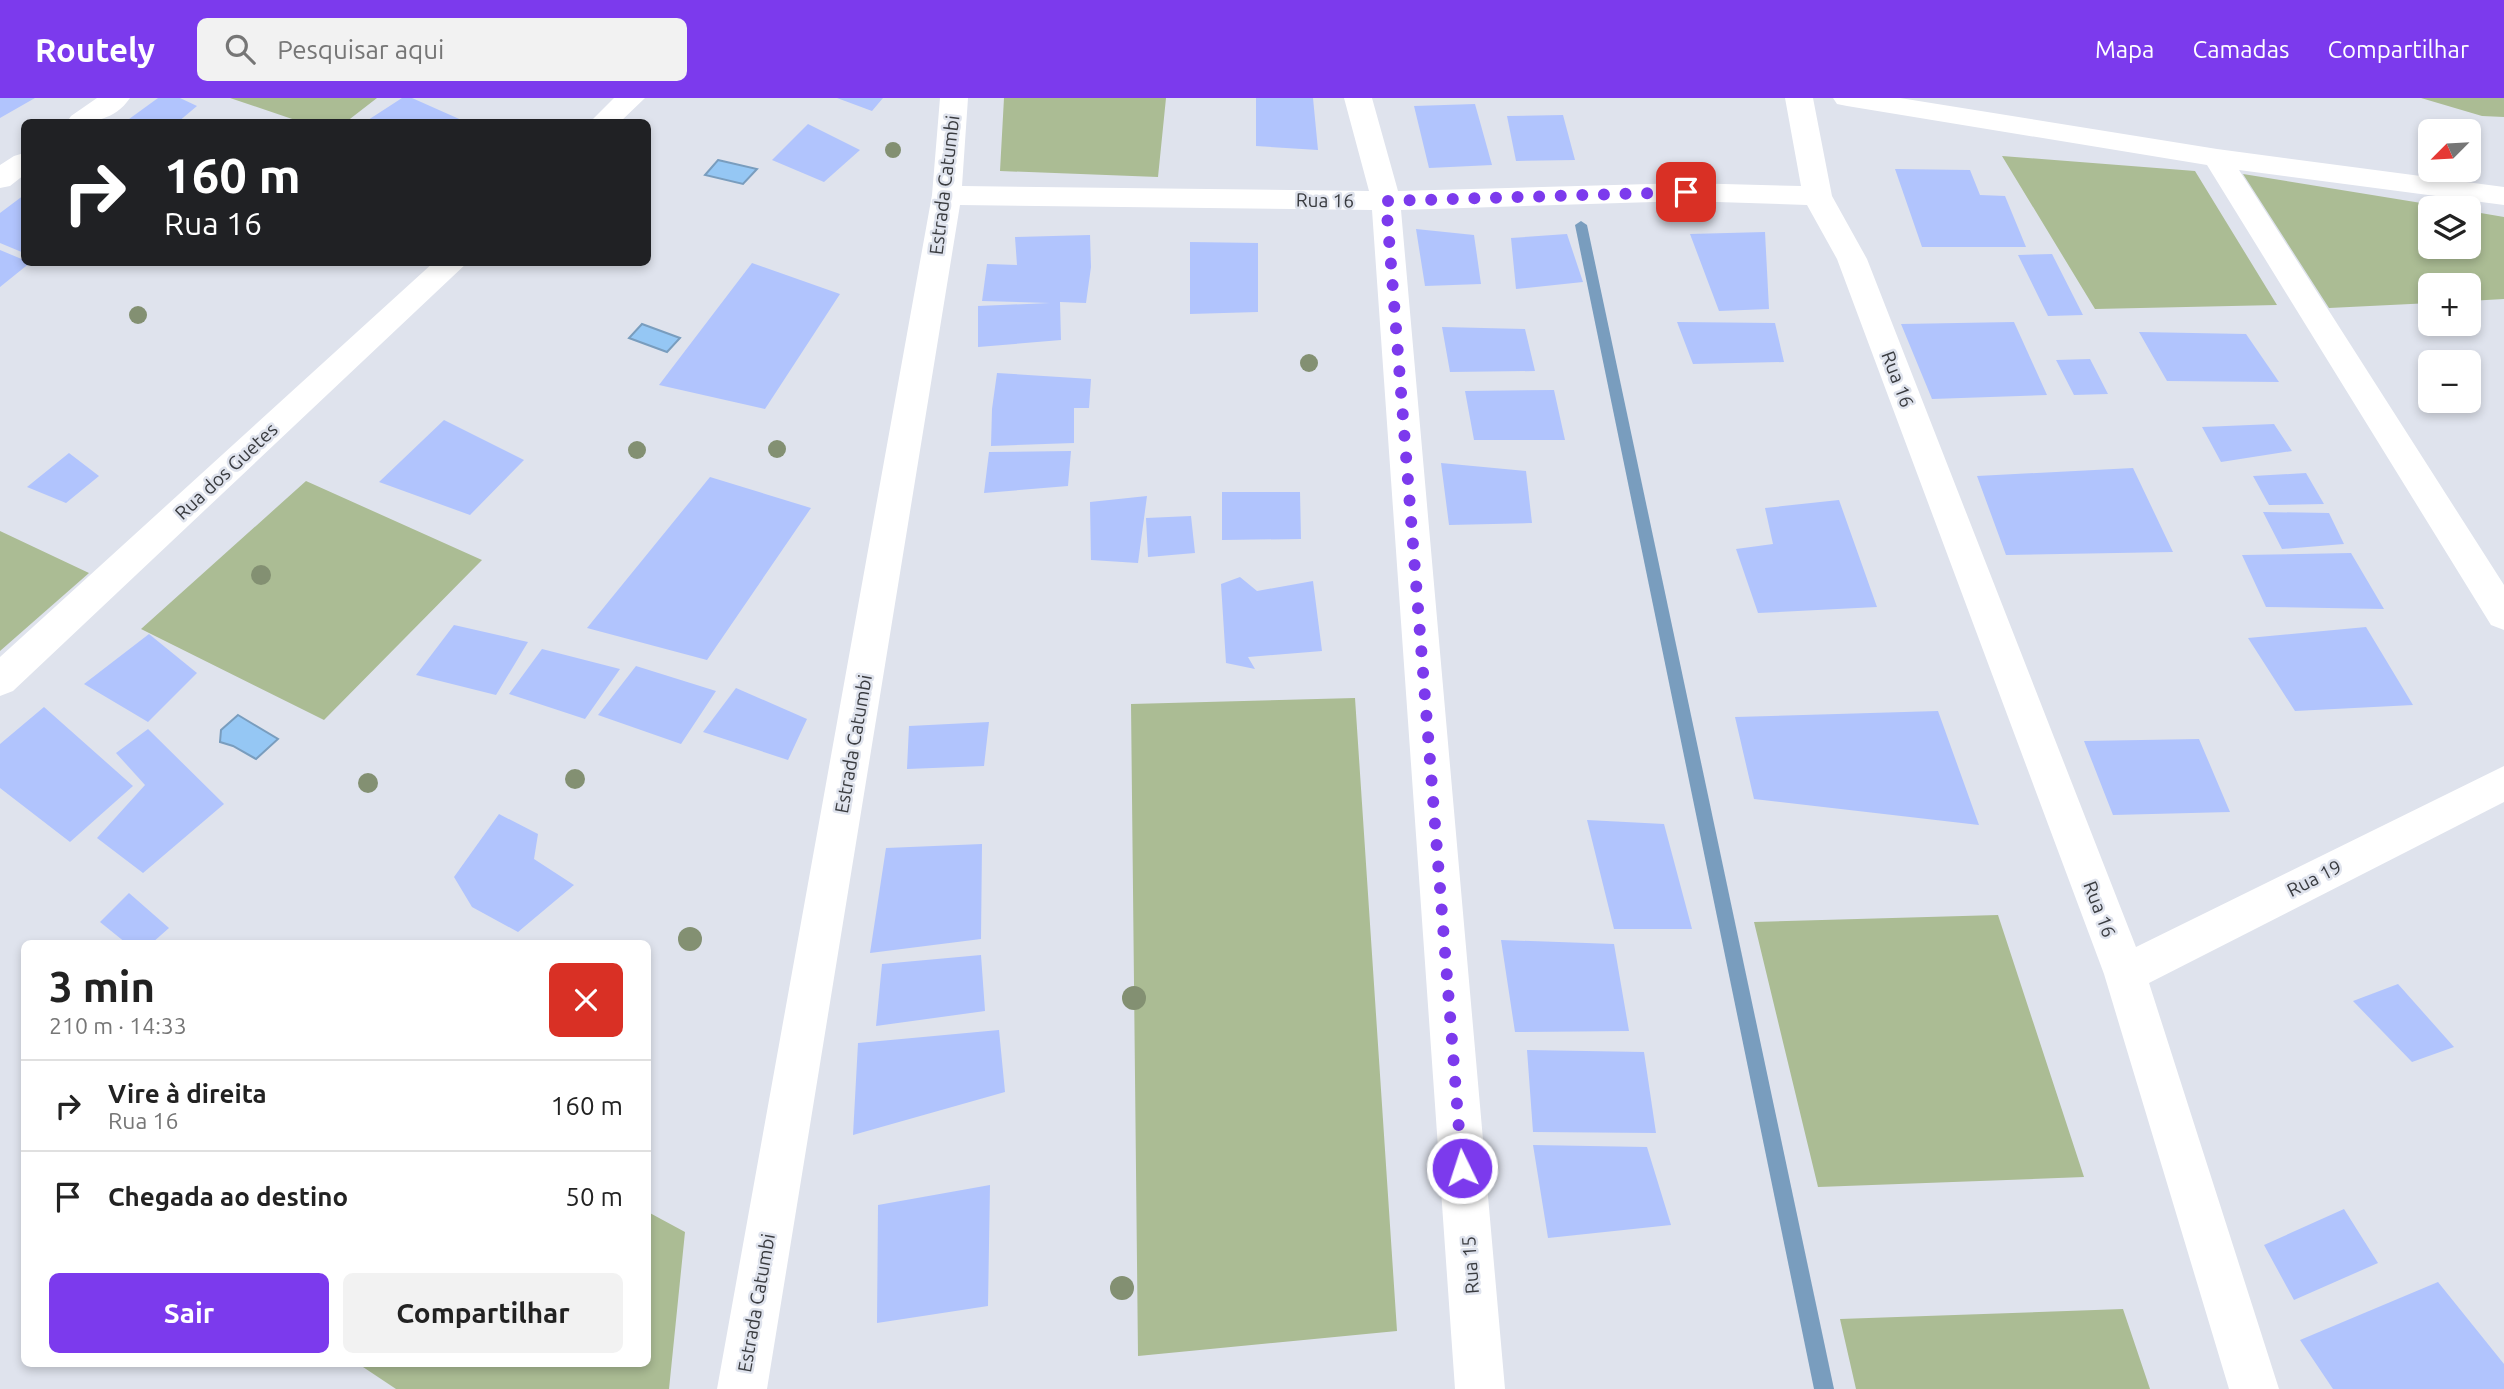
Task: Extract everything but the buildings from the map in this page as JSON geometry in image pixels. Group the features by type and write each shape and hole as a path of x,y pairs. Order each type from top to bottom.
{"street":[{"path":"85,119 116,98"},
{"path":"607,119 631,98"},
{"name":"Estrada Catumbi","path":"741,1389 947,195 954,98"},
{"name":"Rua 15","path":"1358,98 1386,201 1480,1389"},
{"path":"1799,98 1817,195"},
{"path":"1847,98 2217,158 2504,196"},
{"path":"2217,158 2504,615"},
{"path":"0,179 21,164"},
{"name":"Rua 16","path":"947,195 1386,201 1686,192 1817,195 1852,259 2125,974 2254,1389"},
{"name":"Rua dos Guetes","path":"0,680 449,266"},
{"name":"Rua 19","path":"2125,974 2504,783"}],"green space":[{"path":"230,98 377,98 350,119 292,119"},
{"path":"1004,98 1166,98 1158,177 1000,171"},
{"path":"2421,98 2504,98 2504,117 2482,116"},
{"path":"2002,156 2195,171 2277,305 2095,309"},
{"path":"2243,174 2418,202 2418,259 2481,259 2481,213 2504,217 2504,299 2481,300 2481,273 2418,273 2418,304 2329,308"},
{"path":"306,481 482,560 324,720 141,629"},
{"path":"0,531 89,573 0,651"},
{"path":"1355,698 1397,1331 1138,1356 1131,704"},
{"path":"1998,915 2084,1177 1818,1187 1754,922"},
{"path":"651,1214 685,1232 669,1389 396,1389 363,1367 651,1367"},
{"path":"2123,1309 2150,1389 1856,1389 1840,1319"}],"water":[{"path":"718,160 757,169 743,184 705,175"},
{"path":"642,324 680,338 667,352 629,338"},
{"path":"238,715 278,739 256,759 220,742 221,730"}],"waterway":[{"path":"1581,225 1824,1389"}],"route":[{"path":"1462,1168 1386,201 1686,192"}]}
